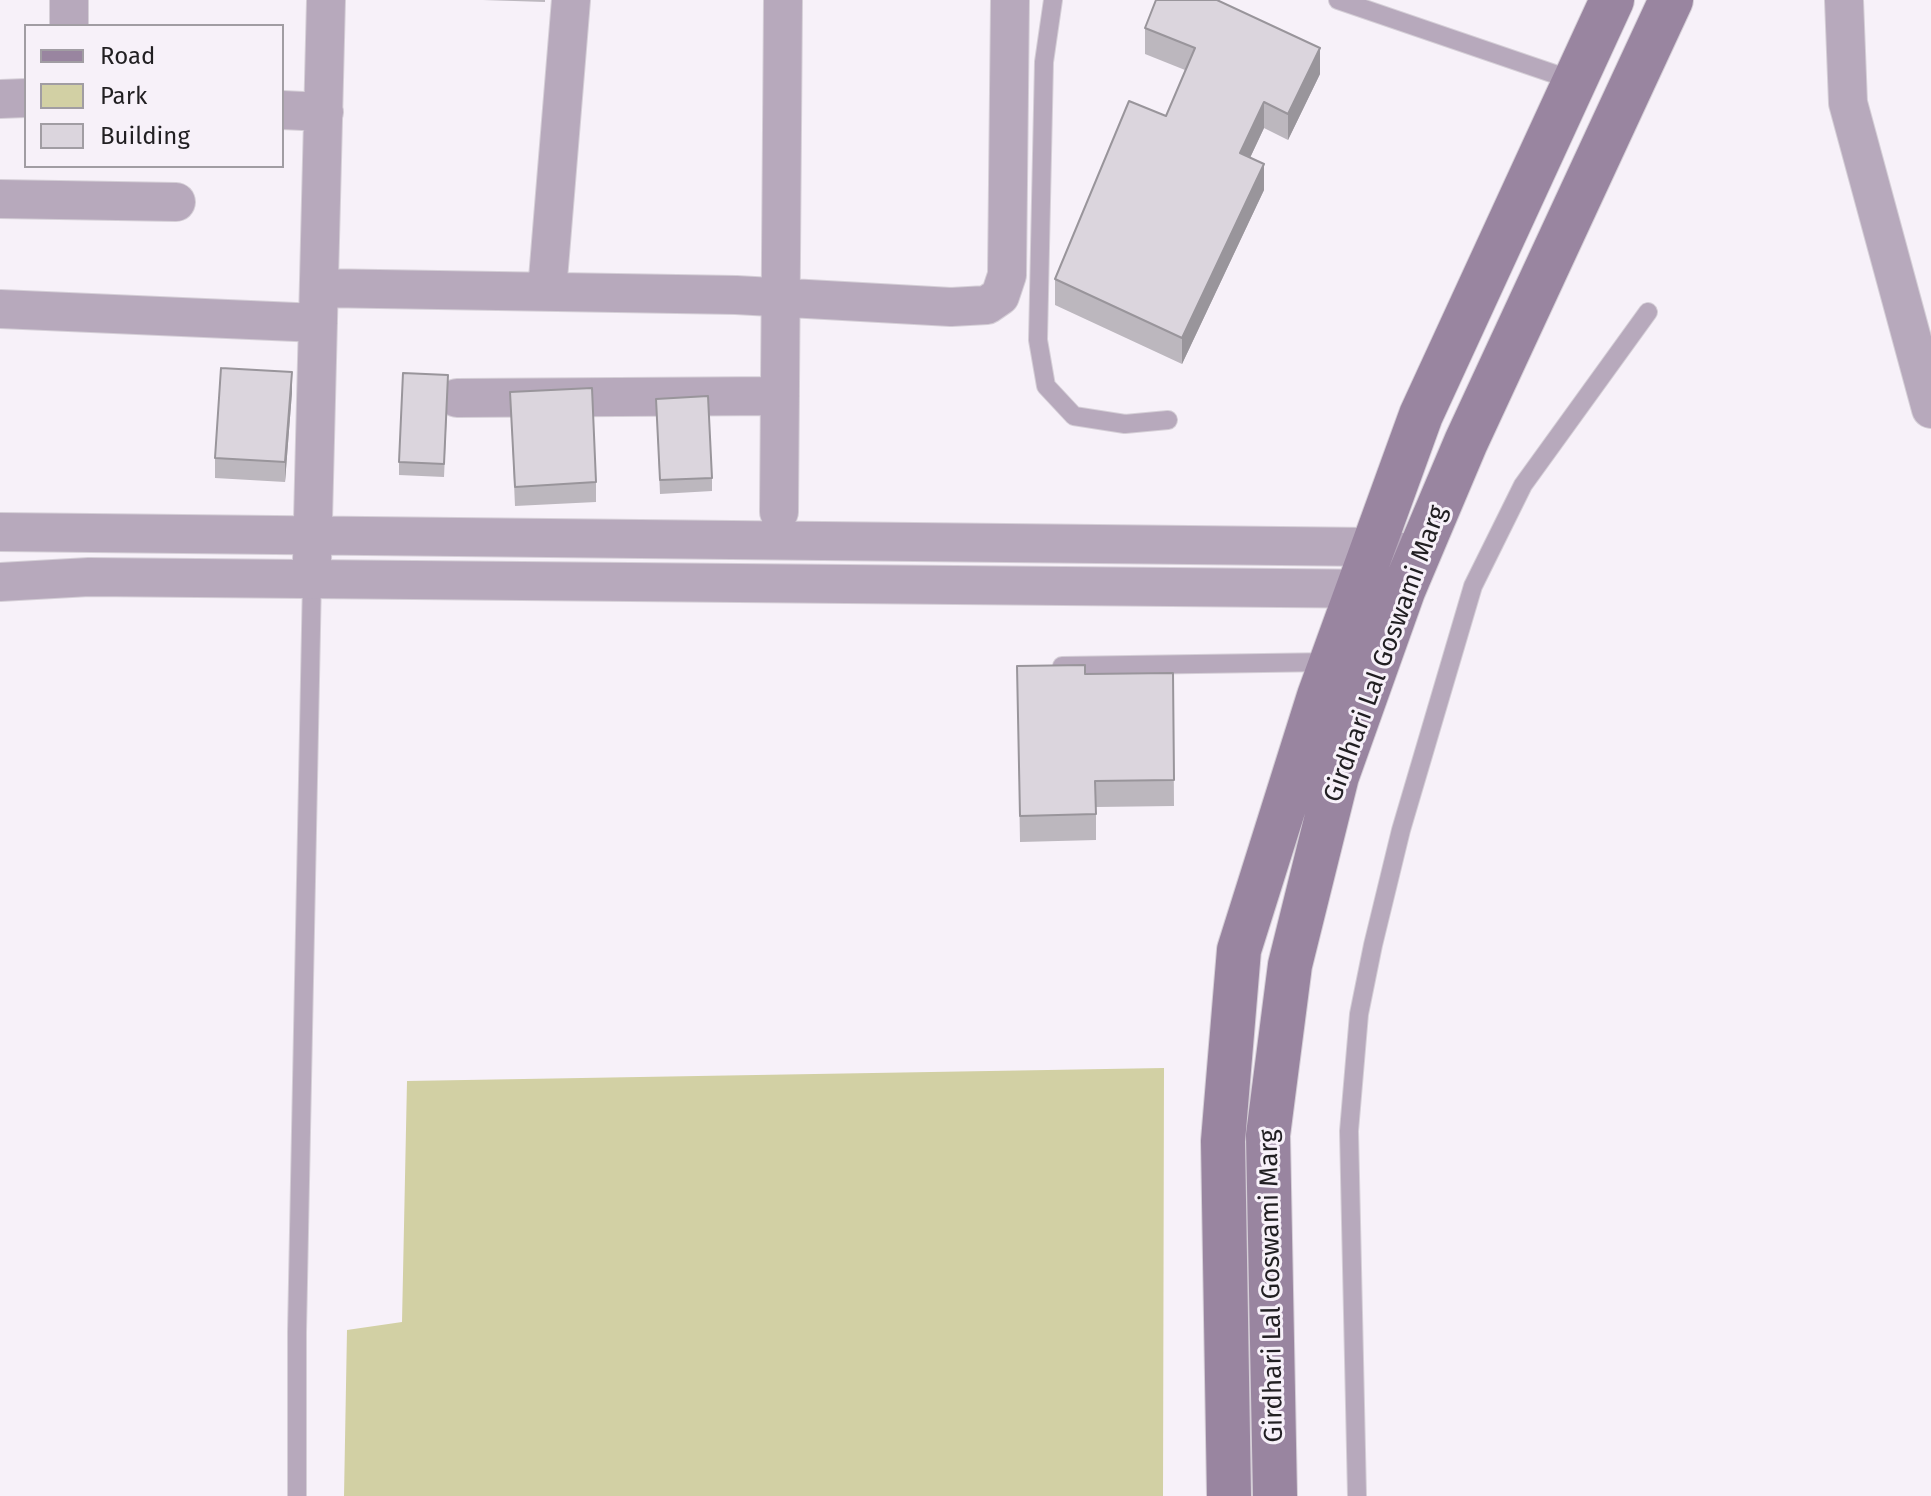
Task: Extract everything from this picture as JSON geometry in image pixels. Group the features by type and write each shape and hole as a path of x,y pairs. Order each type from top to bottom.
{"main road":[{"name":"Girdhari Lal Goswami Marg","path":"1229,1496 1223,1141 1239,950 1331,662 1421,415 1612,0"},
{"name":"Girdhari Lal Goswami Marg","path":"1275,1496 1268,1135 1290,965 1337,776 1411,573 1466,442 1671,0"}],"street":[{"path":"69,0 69,24"},
{"path":"312,579 326,0"},
{"path":"547,291 571,0"},
{"path":"779,512 783,0"},
{"path":"0,309 319,306 547,291 951,307 987,305 1000,296 1007,275 1010,0"},
{"path":"1844,0 1848,103 1931,409"},
{"path":"0,99 24,98"},
{"path":"284,110 324,112"},
{"path":"0,199 176,202"},
{"path":"457,398 780,396"},
{"path":"0,532 313,535 1366,567 1411,573"},
{"path":"0,582 89,577 312,579 1366,567"}],"lane":[{"path":"1053,0 1044,62 1038,340 1046,386 1074,416 1125,424 1168,420"},
{"path":"1338,0 1575,81"},
{"path":"1357,1496 1349,1131 1359,1014 1401,830 1473,586 1523,485 1648,312"},
{"path":"297,1496 297,1316 312,579"},
{"path":"1043,667 1331,662"}],"green space":[{"path":"1164,1068 1163,1496 344,1496 347,1330 402,1322 407,1081"}],"building":[{"path":"1156,0 1217,0 1320,48 1288,114 1264,102 1240,153 1264,164 1182,338 1055,279 1129,101 1166,116 1195,48 1145,28"},
{"path":"221,368 292,372 285,462 215,458"},
{"path":"403,373 448,375 444,464 399,462"},
{"path":"592,388 596,482 515,487 510,392"},
{"path":"708,396 712,478 660,480 656,399"},
{"path":"1085,665 1085,674 1173,673 1174,780 1095,781 1096,814 1020,816 1017,666"}]}
